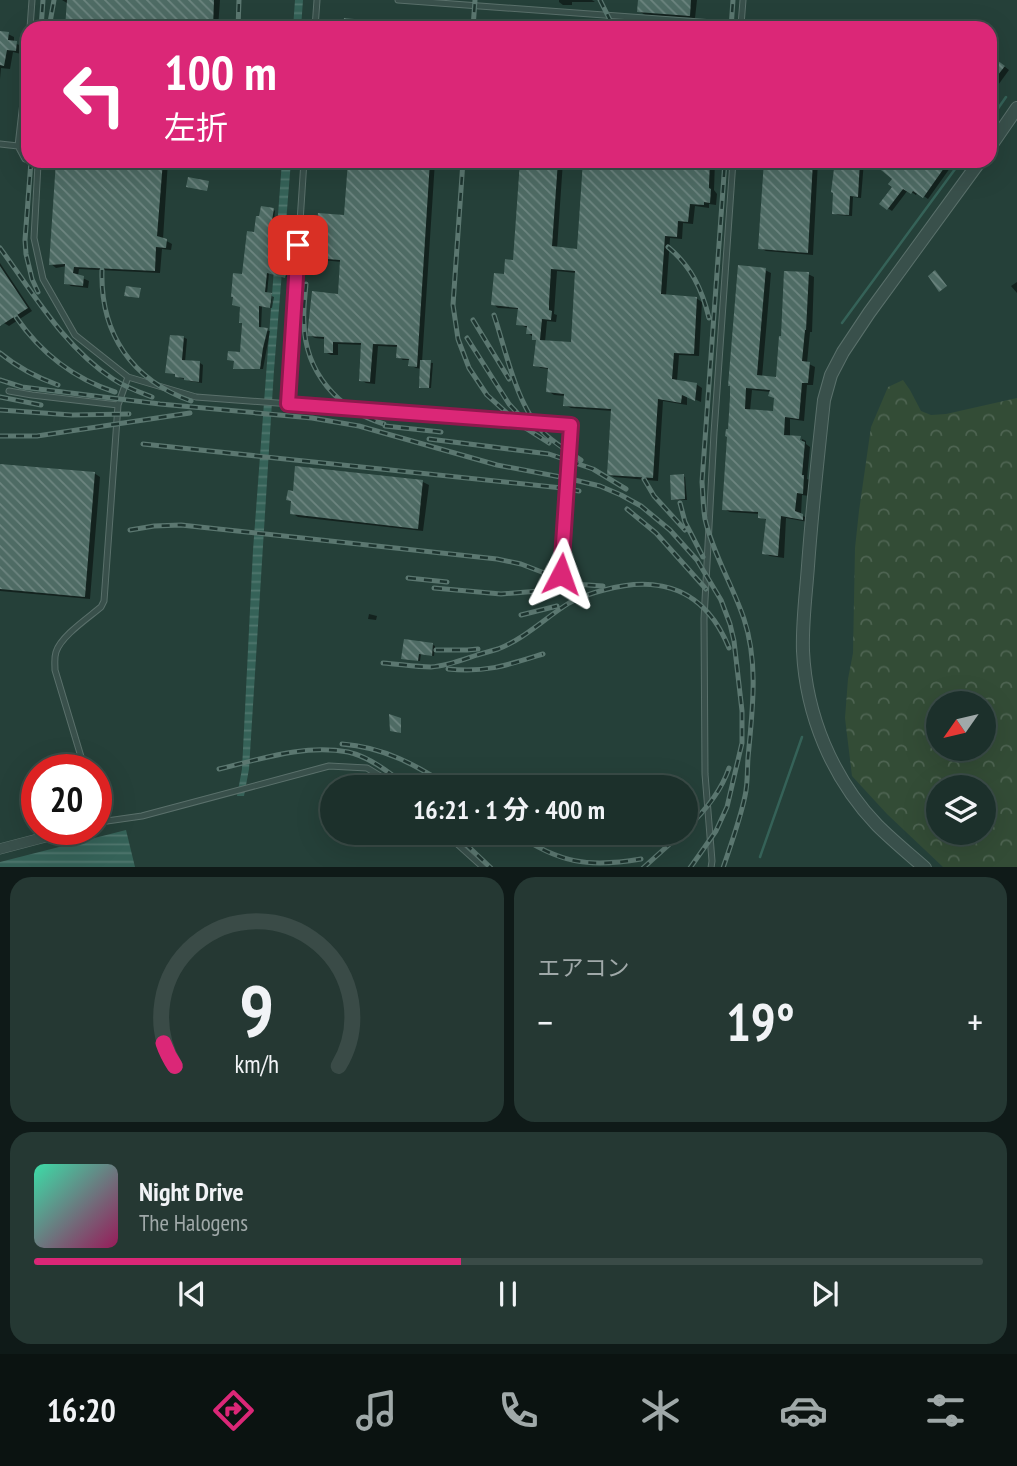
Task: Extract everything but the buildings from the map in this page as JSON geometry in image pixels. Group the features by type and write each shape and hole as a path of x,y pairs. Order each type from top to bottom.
{"street":[{"path":"997,137 1017,108"},
{"path":"925,867 874,822 845,785 824,745 809,699 803,636 824,400 831,375 869,313 975,168"},
{"path":"0,849 21,843"}],"lane":[{"path":"30,21 32,0"},
{"path":"316,21 317,0"},
{"path":"398,0 675,21"},
{"path":"741,21 743,0"},
{"path":"21,120 18,146 21,152"},
{"path":"0,144 18,146"},
{"path":"38,168 34,238 43,279 75,335 128,377 196,397 571,425 561,574"},
{"path":"288,404 304,168"},
{"path":"710,867 712,860 705,774 704,619 733,168"},
{"path":"80,754 55,670 56,651 62,641 101,607 104,601 118,405 128,377"},
{"path":"9,390 118,405"},
{"path":"112,820 142,816 329,766 367,768 379,775"},
{"path":"459,845 484,867"}],"green space":[{"path":"903,380 921,411 931,415 1017,398 1017,867 943,867 887,814 852,776 845,718 853,653 855,548 871,427 888,387"}],"shaded area":[{"path":"295,0 303,0 302,21 294,21"},
{"path":"281,168 290,168 274,370 249,769 244,796 237,796 242,769 253,550"},
{"path":"126,830 135,867 0,867 0,862 67,845 112,845 112,834"}],"waterway":[{"path":"997,110 1006,97"},
{"path":"842,323 956,168"},
{"path":"760,857 802,737"}],"railway":[{"path":"42,21 43,0"},
{"path":"50,21 54,0"},
{"path":"238,21 239,0"},
{"path":"474,21 475,0"},
{"path":"600,0 610,21"},
{"path":"732,21 733,0"},
{"path":"30,168 25,240 32,279 38,292"},
{"path":"463,168 453,305 458,339 469,368 487,395 519,424 549,443"},
{"path":"723,867 746,791 753,688 749,636 709,532 704,514 702,482 724,168"},
{"path":"668,247 683,262 694,279 709,318"},
{"path":"0,248 51,319 79,351 113,379 152,397"},
{"path":"102,270 107,315 124,352 152,381 191,401"},
{"path":"306,284 306,341 318,373 339,399 367,418 384,424"},
{"path":"494,315 527,410 545,434 581,460"},
{"path":"16,317 36,342 59,363 86,380 115,392"},
{"path":"473,320 509,379"},
{"path":"467,338 509,404 520,416"},
{"path":"0,353 28,372 58,385"},
{"path":"0,380 22,387 160,404 312,418 359,426 497,465 600,486 641,506 670,530 697,560 721,600 734,641 742,711 742,743 727,807 716,831 691,867"},
{"path":"0,397 41,405"},
{"path":"0,410 72,415 129,414"},
{"path":"0,436 37,436 190,413"},
{"path":"385,426 441,432"},
{"path":"429,439 549,454 593,469 626,489"},
{"path":"143,444 579,491"},
{"path":"644,479 654,496 685,530"},
{"path":"680,503 685,522 703,557"},
{"path":"627,509 656,533 706,589"},
{"path":"130,530 181,525 497,559 521,564 573,584 603,586"},
{"path":"408,578 447,582"},
{"path":"383,663 431,667 454,663 508,645 582,597 600,591 645,584 663,586 695,600 719,628 729,648"},
{"path":"434,588 501,594 576,588"},
{"path":"521,615 557,606"},
{"path":"436,650 478,649"},
{"path":"448,669 486,669 543,654"},
{"path":"342,744 386,753 430,775"},
{"path":"219,769 299,751 332,750 364,758 392,775"},
{"path":"698,817 711,801 729,768"},
{"path":"467,845 490,867"},
{"path":"535,845 560,857 589,863 641,859"},
{"path":"644,867 669,845"}],"route":[{"path":"298,245 288,404 571,425 561,574"}]}
